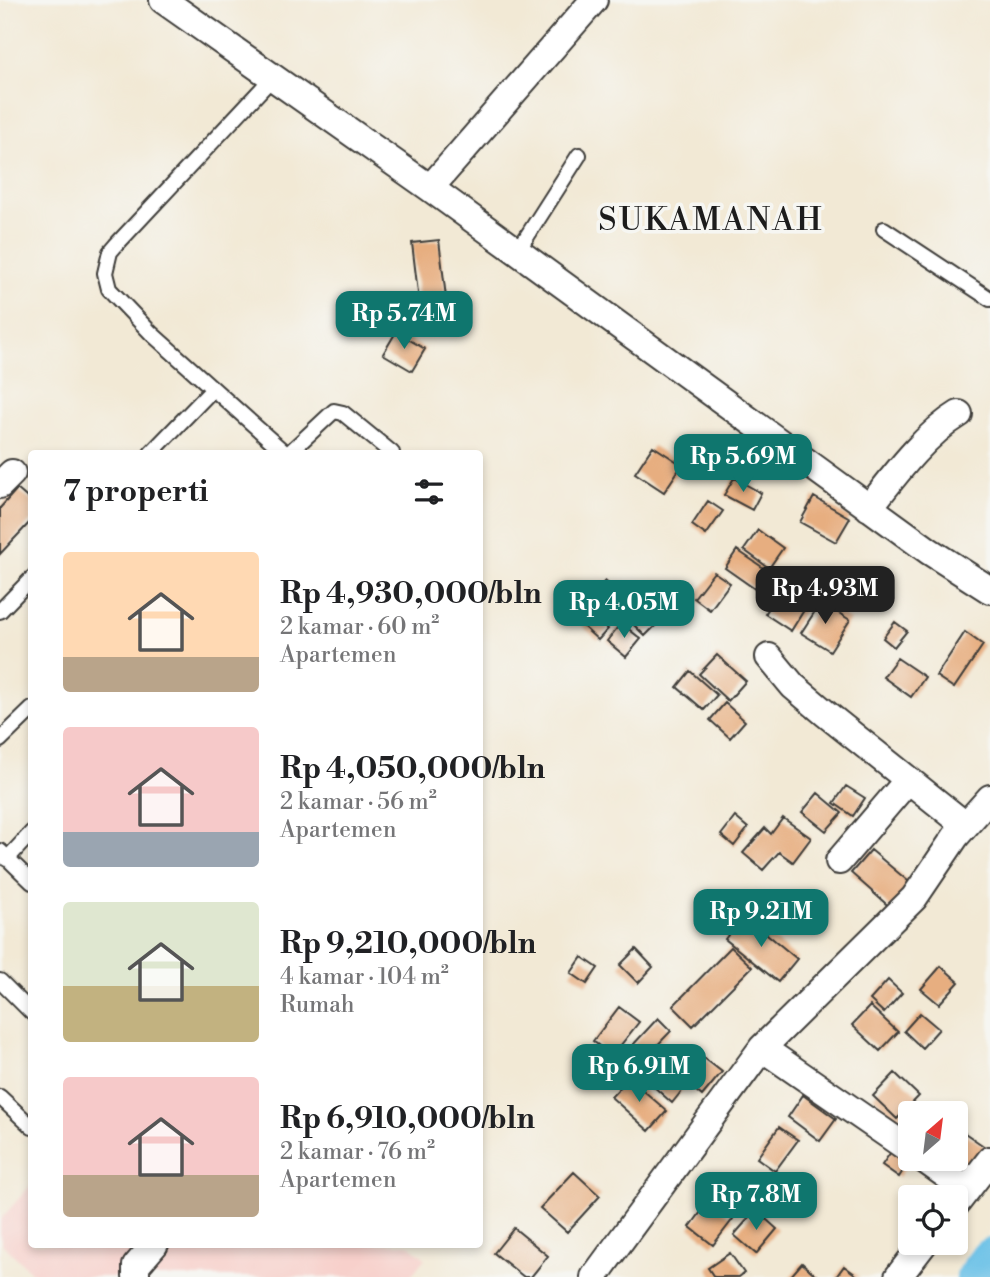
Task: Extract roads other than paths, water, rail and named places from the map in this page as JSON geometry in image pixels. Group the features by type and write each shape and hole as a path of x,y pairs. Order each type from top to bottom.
{"street":[{"path":"163,0 430,188 968,579 990,590"},
{"path":"430,188 594,0"},
{"path":"869,508 898,470 942,425 959,414"},
{"path":"769,657 793,686 965,825"},
{"path":"839,861 908,780"},
{"path":"594,1277 762,1048 914,898 965,825 990,797"},
{"path":"762,1048 898,1142"},
{"path":"968,1188 990,1160"},
{"path":"935,1171 949,1185"},
{"path":"136,1277 136,1266 152,1248"},
{"path":"898,1277 915,1255"}],"lane":[{"path":"273,77 116,245 107,261 105,273 109,289 151,333 284,450"},
{"path":"517,252 579,155"},
{"path":"884,229 990,299"},
{"path":"154,450 213,388"},
{"path":"290,450 334,411 343,413 388,450"},
{"path":"0,611 28,582"},
{"path":"0,740 28,713"},
{"path":"28,835 4,855 28,878"},
{"path":"0,981 28,1009"},
{"path":"0,1097 28,1123"}],"waterway":[{"path":"976,1277 990,1258"}],"district":[{"name":"SUKAMANAH","path":"711,219"}]}
